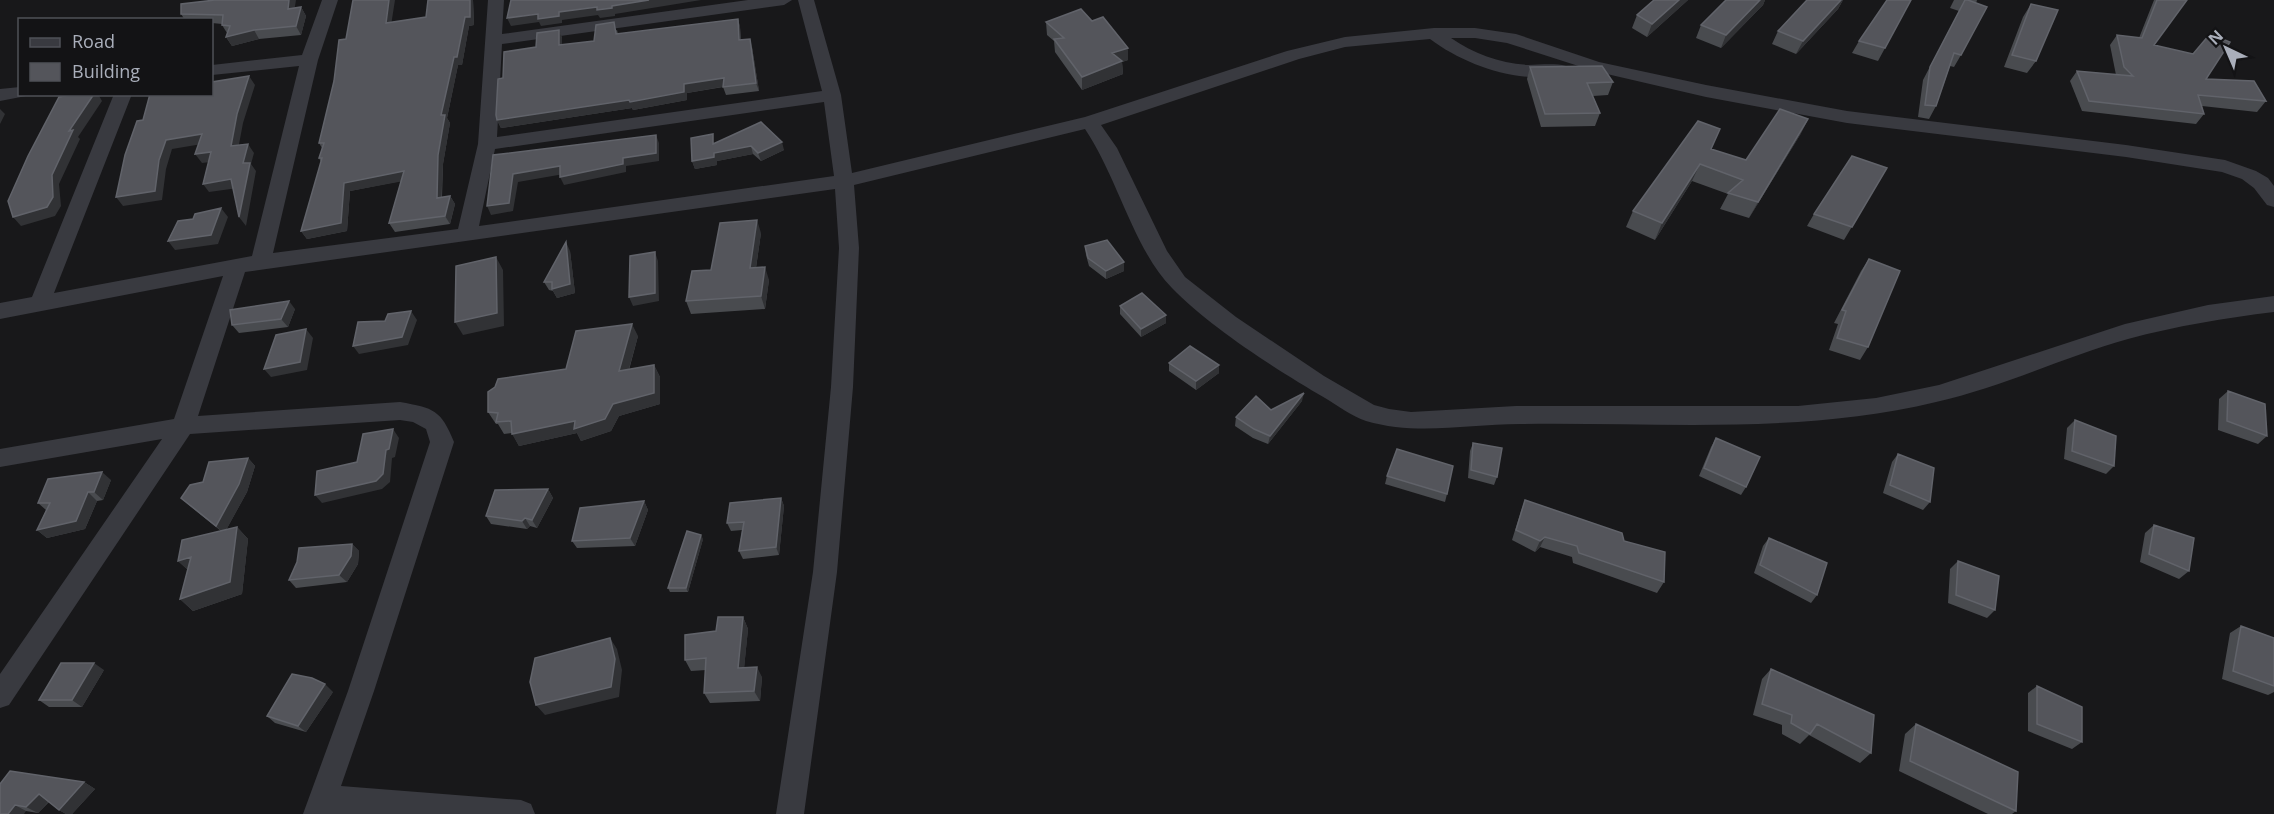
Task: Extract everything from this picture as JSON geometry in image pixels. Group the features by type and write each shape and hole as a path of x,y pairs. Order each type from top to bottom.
{"street":[{"path":"261,262 309,60 330,0"},
{"path":"467,235 487,144 496,0"},
{"path":"493,40 784,0"},
{"path":"790,814 825,572 841,398 849,248 844,181 832,95 806,0"},
{"path":"1434,33 1456,50 1478,60 1507,68 1538,72 1597,67"},
{"path":"0,311 261,262 844,181 1089,122 1293,55 1345,42 1434,33 1475,33 1510,38 1597,67 1706,91 1847,117 2126,150 2225,166 2249,175 2261,183 2274,200"},
{"path":"213,70 309,60"},
{"path":"0,95 18,92"},
{"path":"487,144 832,95"},
{"path":"40,303 122,96"},
{"path":"1089,122 1108,148 1158,254 1178,282 1228,323 1316,382 1368,412 1389,418 1411,421 1516,415 1798,416 1876,407 1940,393 2125,332 2208,313 2274,304"},
{"path":"0,696 183,426 207,361 237,266"},
{"path":"0,459 183,426 400,411 418,414 435,423 442,442 320,806 521,814"}],"building":[{"path":"215,0 289,0 288,9 301,7 296,26 254,30 226,37 230,26 222,25 223,15 181,14 181,4"},
{"path":"353,0 389,0 386,23 426,17 428,0 470,0 470,17 465,17 441,115 445,115 438,155 437,198 450,196 445,216 389,223 404,171 344,183 341,223 301,231 322,158 319,158 324,143 319,143 334,81 339,40 346,39"},
{"path":"511,0 649,0 597,10 597,7 559,12 559,16 538,19 538,14 507,18"},
{"path":"1654,0 1679,0 1652,24 1637,15"},
{"path":"1726,0 1760,0 1726,35 1701,25"},
{"path":"1807,0 1841,0 1803,41 1778,31"},
{"path":"1887,0 1911,0 1885,48 1859,41"},
{"path":"1965,0 1987,7 1961,55 1954,53 1936,106 1925,105 1930,67"},
{"path":"2157,0 2187,0 2154,45 2193,54 2210,34 2230,42 2206,79 2254,81 2266,101 2198,95 2204,114 2089,101 2077,71 2133,76 2124,67 2117,35 2142,38"},
{"path":"2031,4 2058,10 2036,61 2012,55"},
{"path":"1081,9 1092,21 1103,17 1128,48 1112,53 1122,61 1082,77 1054,39 1064,38 1046,22"},
{"path":"738,19 739,40 750,39 756,83 723,87 724,78 684,84 684,92 630,102 629,100 497,120 498,79 503,78 504,52 536,47 537,33 559,30 559,45 594,41 596,25 614,22 616,34"},
{"path":"1602,66 1613,82 1587,83 1600,113 1545,114 1530,67"},
{"path":"249,76 237,114 231,146 248,144 243,163 250,163 239,217 231,179 203,184 211,152 195,154 202,134 166,140 159,160 155,191 116,197 125,155 137,121 143,120 149,96 213,96 213,82"},
{"path":"93,96 69,131 73,130 52,175 53,197 47,207 13,217 8,201 28,156 59,97"},
{"path":"1780,109 1808,119 1758,202 1728,193 1743,180 1700,164 1662,223 1633,211 1698,121 1720,129 1711,149 1746,160"},
{"path":"761,122 782,142 758,153 751,146 714,153 714,157 692,161 691,138 713,134 713,144"},
{"path":"656,135 656,153 623,158 623,164 560,177 560,166 513,174 509,203 487,206 493,155"},
{"path":"1852,156 1887,168 1852,227 1814,214"},
{"path":"221,208 211,235 168,241 178,221 193,219 195,214"},
{"path":"757,220 750,268 765,267 761,296 686,301 692,271 711,270 720,223"},
{"path":"1107,240 1124,262 1106,271 1088,258 1085,246"},
{"path":"566,242 570,284 552,289 552,282 544,282"},
{"path":"655,252 655,293 629,297 630,256"},
{"path":"496,257 497,313 455,322 456,266"},
{"path":"1869,259 1900,271 1868,347 1837,338 1846,311 1842,310"},
{"path":"1142,293 1166,315 1141,329 1120,306"},
{"path":"289,301 281,319 232,325 230,310"},
{"path":"411,311 402,337 353,346 358,322 385,321 388,314"},
{"path":"632,324 619,371 654,365 654,393 613,404 605,419 574,429 575,421 512,434 511,421 496,422 498,413 488,412 488,392 495,387 498,379 566,369 576,331"},
{"path":"306,329 300,362 264,369 276,335"},
{"path":"1190,346 1219,365 1196,381 1169,363"},
{"path":"2228,391 2265,404 2267,436 2227,421"},
{"path":"1304,393 1270,436 1236,417 1256,396 1271,410"},
{"path":"2075,420 2116,436 2114,466 2072,451"},
{"path":"393,429 389,449 386,450 383,474 376,481 315,495 317,471 357,462 363,434"},
{"path":"1716,438 1760,457 1746,487 1704,468"},
{"path":"1473,443 1502,448 1497,477 1471,470"},
{"path":"1397,449 1453,466 1447,494 1387,476"},
{"path":"1898,454 1934,468 1930,502 1890,485"},
{"path":"248,458 239,484 216,526 181,498 190,485 203,482 209,462"},
{"path":"102,472 94,492 88,492 76,521 37,530 50,503 38,503 48,479"},
{"path":"548,489 532,520 525,518 522,521 486,516 495,490"},
{"path":"781,498 776,547 739,551 744,522 727,523 730,503"},
{"path":"1525,500 1622,533 1624,541 1665,552 1664,582 1579,553 1577,546 1545,537 1540,541 1516,530"},
{"path":"644,501 630,538 572,541 580,508"},
{"path":"2154,525 2194,538 2189,571 2149,554"},
{"path":"237,527 230,582 180,599 191,557 178,561 182,540"},
{"path":"687,531 701,535 686,588 668,588"},
{"path":"1769,538 1827,563 1817,595 1760,565"},
{"path":"352,544 351,556 339,575 289,580 297,562 299,548"},
{"path":"1958,561 1999,576 1995,610 1956,595"},
{"path":"718,617 743,617 738,668 757,667 754,691 704,693 706,658 685,660 685,635 716,631"},
{"path":"2241,626 2274,638 2274,686 2233,671"},
{"path":"610,638 615,659 611,687 536,705 530,682 535,658"},
{"path":"61,663 94,663 72,700 39,700"},
{"path":"1771,669 1874,715 1871,753 1817,724 1810,734 1791,723 1792,715 1762,704"},
{"path":"292,674 312,678 325,684 298,726 267,716"},
{"path":"2037,686 2082,707 2082,742 2037,724"},
{"path":"1916,724 2018,772 2016,811 1910,761"},
{"path":"10,771 84,782 59,810 39,794 26,807 15,805 8,814 0,814 0,784"}]}
